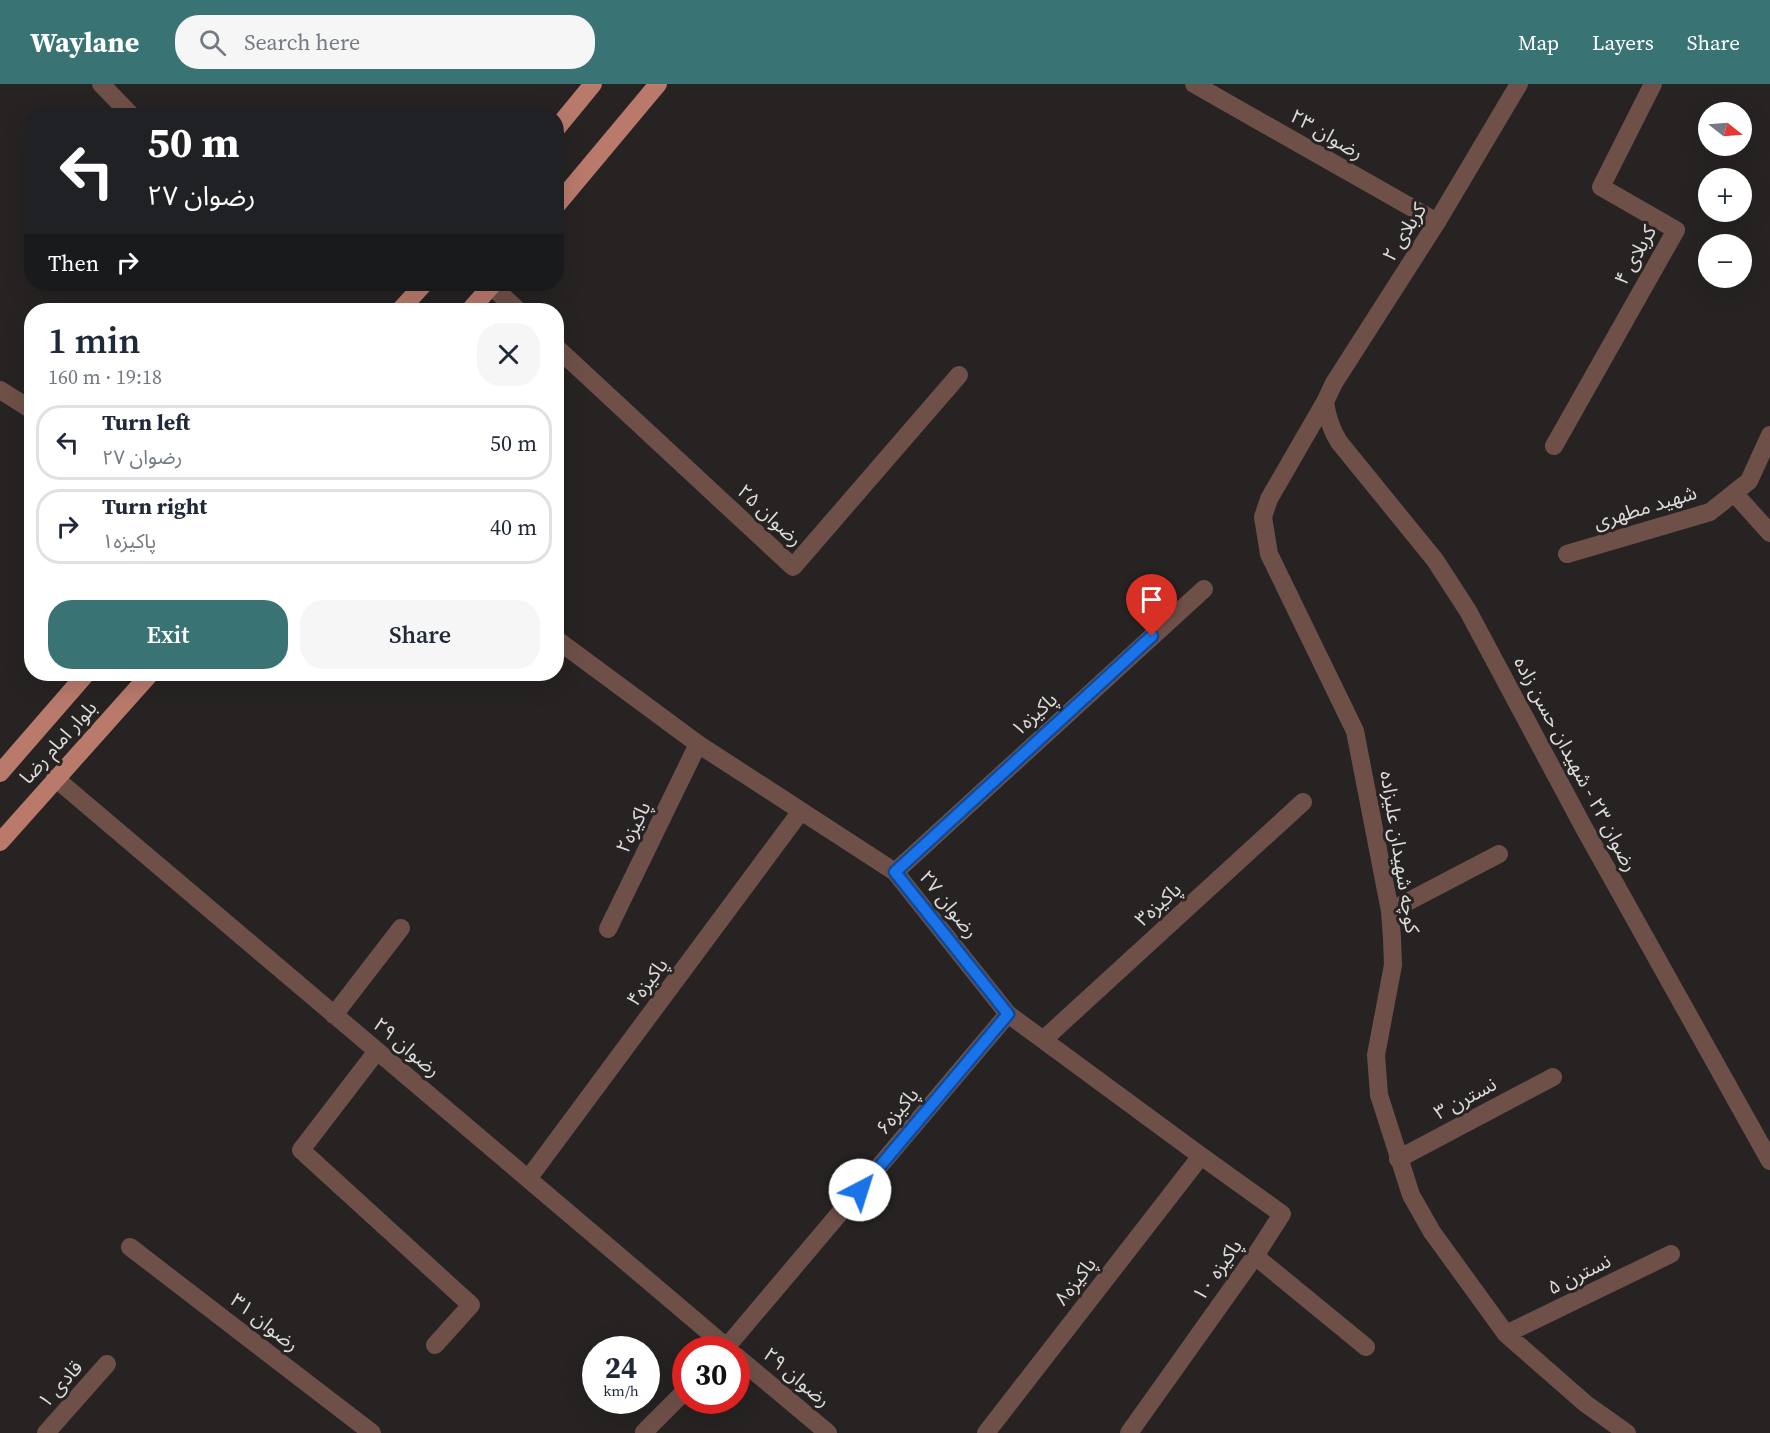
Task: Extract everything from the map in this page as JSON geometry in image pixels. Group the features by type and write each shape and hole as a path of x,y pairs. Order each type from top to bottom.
{"main road":[{"path":"564,119 593,84"},
{"path":"564,197 658,84"},
{"path":"406,303 418,291"},
{"path":"476,303 487,291"},
{"path":"0,773 80,681"},
{"name":"بلوار امام رضا","path":"0,842 144,681"}],"street":[{"path":"100,84 124,108"},
{"name":"رضوان ۲۳","path":"1194,84 1437,222"},
{"name":"کربلای ۲","path":"1325,402 1334,383 1437,222 1519,84"},
{"name":"کربلای ۴","path":"1554,446 1676,230 1601,187 1653,84"},
{"path":"498,291 511,303"},
{"name":"رضوان ۲۵","path":"564,354 793,567 959,375"},
{"path":"0,390 24,405"},
{"name":"کوچه شهیدان علیزاده","path":"1325,402 1269,499 1263,517 1269,554 1355,731 1390,911 1393,965 1376,1055 1379,1095 1411,1195 1432,1232 1506,1334 1586,1404 1627,1433"},
{"name":"رضوان ۲۳ - شهیدان حسن زاده","path":"1325,402 1331,429 1339,442 1435,560 1468,611 1584,828 1770,1161"},
{"name":"شهید مطهری","path":"1567,554 1710,512 1749,482 1770,435"},
{"path":"1734,493 1770,533"},
{"name":"پاکیزه۱","path":"895,872 1204,589"},
{"name":"رضوان ۲۷","path":"564,645 698,744 895,872 1008,1014 1201,1156"},
{"name":"پاکیزه۲","path":"608,929 698,744"},
{"name":"رضوان ۲۹","path":"55,778 711,1336"},
{"name":"پاکیزه۳","path":"1043,1040 1303,802"},
{"name":"پاکیزه۴","path":"528,1179 801,811"},
{"path":"1390,911 1499,854"},
{"path":"334,1015 401,928"},
{"name":"پاکیزه۶","path":"741,1336 1008,1014"},
{"path":"377,1051 301,1150 471,1305 435,1345"},
{"name":"نسترن ۳","path":"1398,1159 1552,1077"},
{"name":"پاکیزه ۱۰","path":"1129,1433 1255,1256 1282,1214 1201,1156"},
{"name":"پاکیزه۸","path":"986,1433 1201,1156"},
{"name":"رضوان ۳۱","path":"130,1247 372,1433"},
{"name":"نسترن ۵","path":"1506,1334 1671,1254"},
{"path":"1255,1256 1366,1347"},
{"name":"قادی ۱","path":"46,1433 107,1364"},
{"name":"رضوان ۲۹","path":"750,1368 828,1433"},
{"path":"644,1432 672,1404"}],"route":[{"path":"860,1190 1008,1014 895,872 1152,636"}]}
